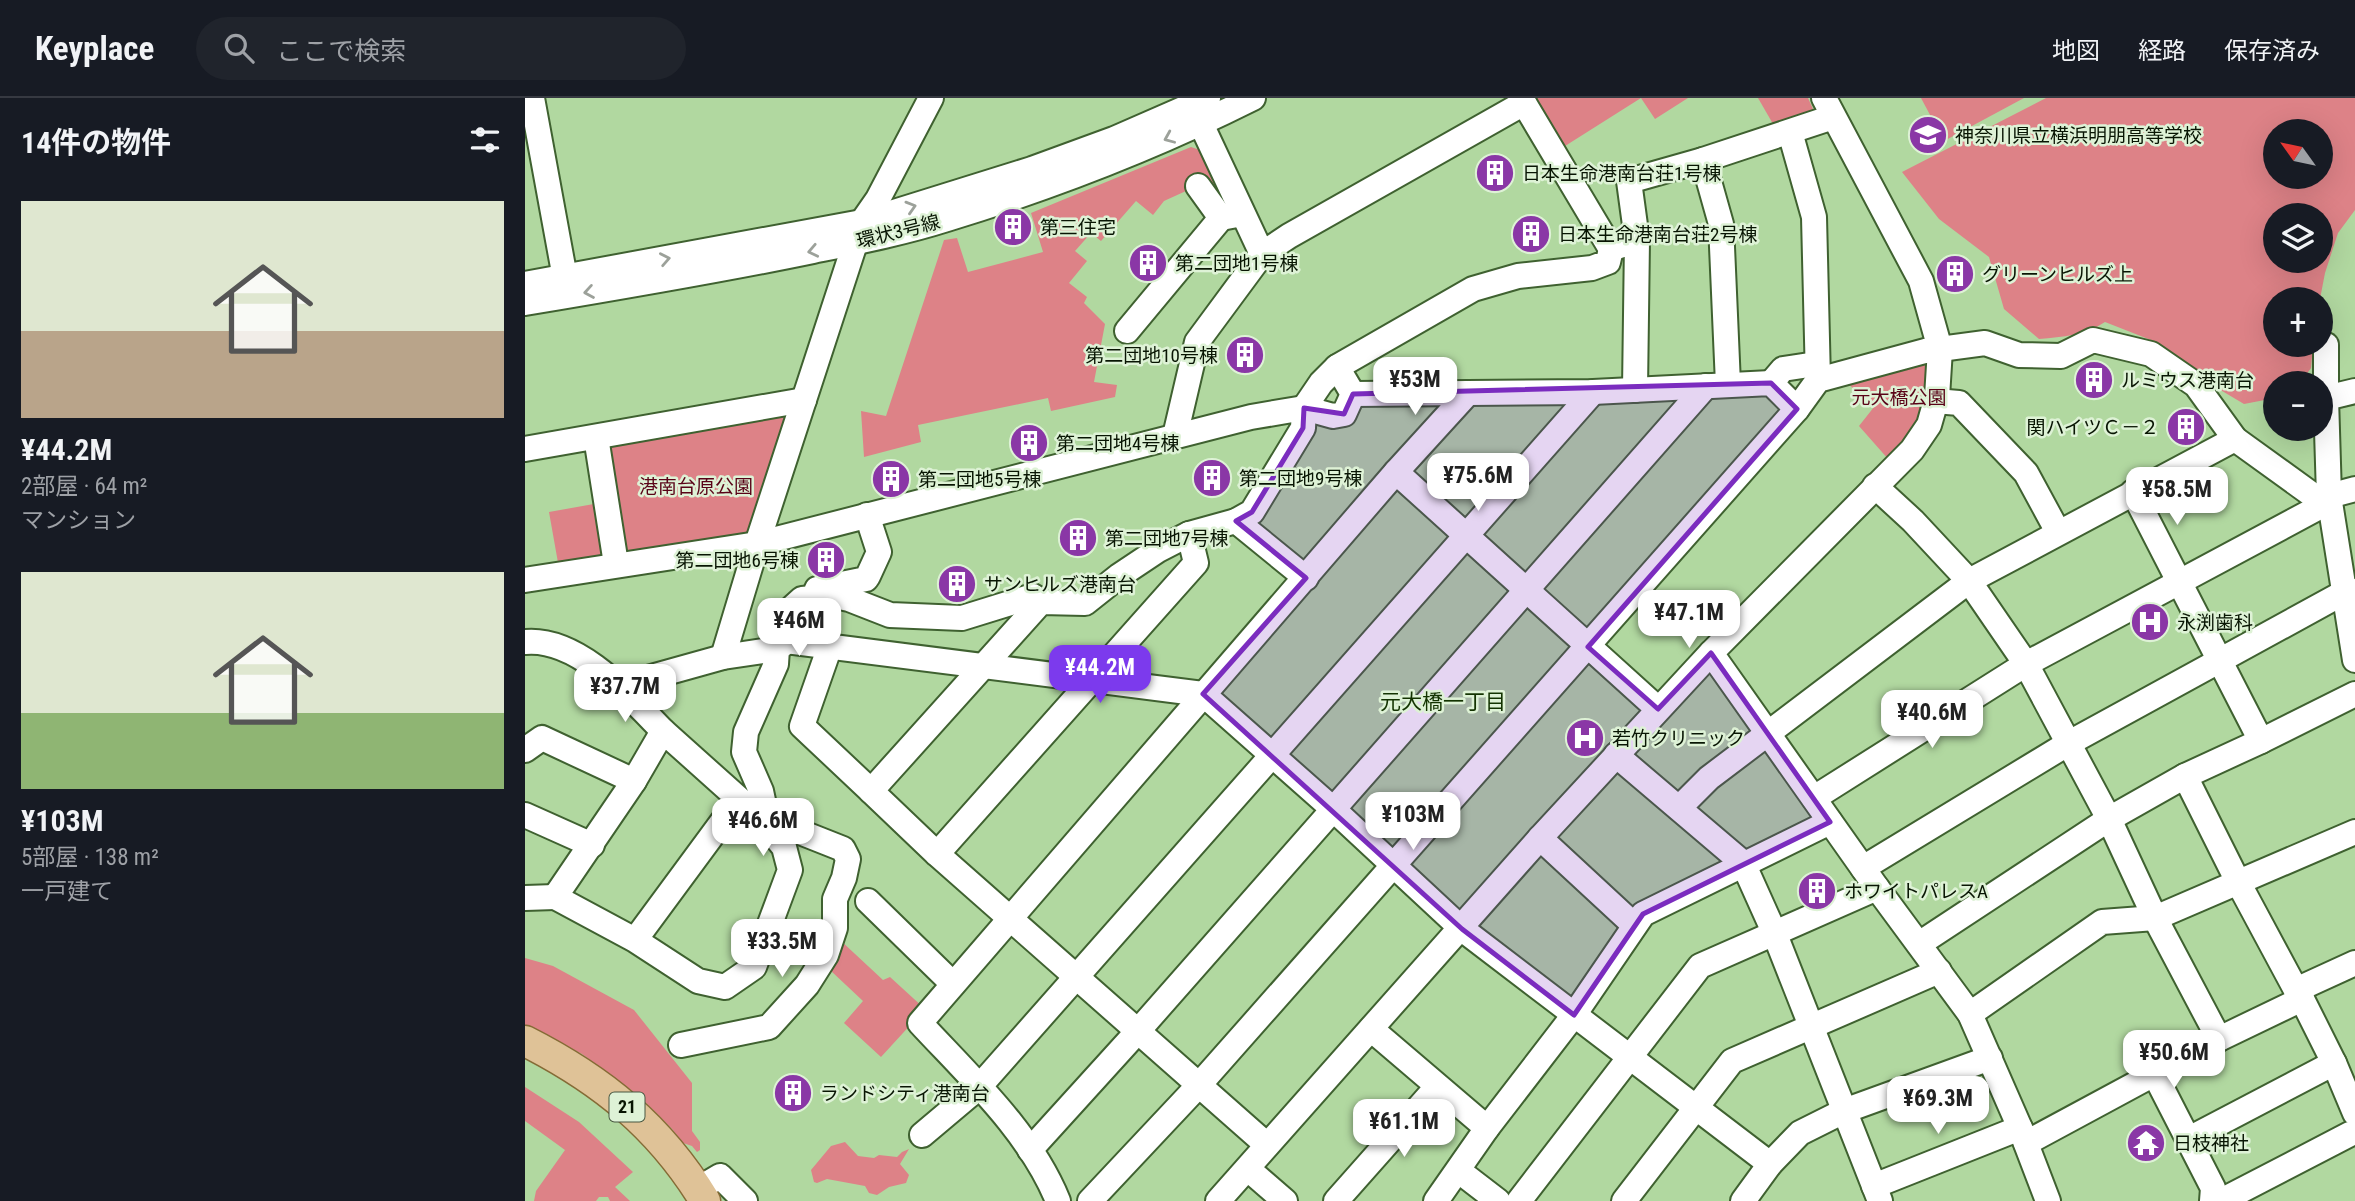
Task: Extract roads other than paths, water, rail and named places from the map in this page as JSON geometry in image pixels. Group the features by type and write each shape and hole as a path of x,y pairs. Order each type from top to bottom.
{"main road":[{"name":"21","path":"525,1041 582,1072 620,1101 661,1140 686,1170 695,1197"},
{"name":"21","path":"525,1061 568,1084 605,1111 695,1197"}],"street":[{"path":"532,98 563,267"},
{"path":"723,657 858,232 931,98"},
{"name":"環状3号線","path":"525,284 946,220 1103,165 1198,107 1253,98"},
{"path":"775,648 782,617 803,599 834,596 890,615 962,618 1033,596 1041,601 1085,603 1158,550 1189,534 1236,521 1252,512 1303,428 1304,408 1321,383 1337,367 1473,289 1518,276 1592,268 1608,262 1611,249 1523,100 1262,254 1197,342 1175,436"},
{"path":"1198,107 1232,216"},
{"path":"1218,1201 1658,709 1912,450 1929,425 1935,401 1940,349 1921,281 1829,108 1790,132 1629,181 1637,240 1635,390"},
{"path":"1090,1201 1199,1085 1797,409 1817,372 1814,217 1790,132"},
{"path":"1030,1150 1527,590 1717,385 1721,224 1703,160"},
{"path":"1198,186 1232,216 1262,254"},
{"path":"1127,331 1232,216"},
{"name":"環状3号線","path":"525,303 742,266 858,232"},
{"path":"1611,249 1637,240"},
{"path":"1771,383 1783,369 1817,372 1924,351 1985,343 2019,355 2061,356 2093,340 2151,354 2196,385 2235,439 2327,500"},
{"path":"1337,367 1353,394"},
{"path":"1353,394 1593,392 1771,383 1797,409"},
{"path":"2333,396 2355,391"},
{"path":"922,1135 979,1087 1593,392"},
{"path":"1058,1201 1030,1150 979,1087 920,1023 1396,472 1468,393"},
{"path":"525,580 757,544 1251,418 1304,408 1333,416 1344,414 1353,394"},
{"path":"525,449 804,400"},
{"path":"1935,401 1959,403 2027,473 2058,532"},
{"path":"596,437 616,564"},
{"path":"1679,808 1709,778 1969,581 2235,439"},
{"path":"2326,441 2327,500 2349,592 2355,660"},
{"path":"1396,472 1658,709"},
{"path":"1875,486 1913,521 1969,581 2026,664 2109,819 2155,918 2219,1039"},
{"path":"1814,799 2026,664 2327,500 2355,489"},
{"path":"2133,492 2261,741"},
{"path":"769,829 761,791 744,752 746,732 776,664 774,613 803,592 866,579 879,552 867,516"},
{"path":"1236,521 1306,578"},
{"path":"937,854 1196,563 1189,534"},
{"path":"1519,1201 1700,966 1774,932 1870,878 2069,743 2349,592"},
{"path":"870,790 1041,601"},
{"path":"525,642 539,641 560,648 584,660 619,686 663,731 769,829 784,847 789,870 754,967 725,987 698,981 635,940 555,897 525,898"},
{"path":"619,686 723,657 775,648 786,642 1203,694 1333,809 1462,929 1695,1108 1766,1171 1772,1201"},
{"path":"830,646 801,726 937,854 1267,1145"},
{"path":"1711,653 1970,1014 2048,1201"},
{"path":"1919,944 2109,819 2185,776 2355,694"},
{"path":"555,897 634,781 663,731"},
{"path":"525,750 542,738 634,781"},
{"path":"1616,755 1743,863 1774,932 1877,1194 2023,1136 2155,1075 2355,962"},
{"path":"2185,776 2334,1063 2354,1128 2221,1201"},
{"path":"635,940 739,799"},
{"path":"525,815 591,845"},
{"path":"1436,1201 1487,1128 1574,1015 1643,914 1830,822"},
{"path":"681,1045 769,1027 807,985 826,955 835,928 835,899 848,859 843,849 800,832 769,829"},
{"path":"1970,1014 2102,922 2155,918 2355,832"},
{"path":"1540,838 1634,925"},
{"path":"868,901 953,984"},
{"path":"1624,1201 1733,1061 1939,971"},
{"path":"1371,1029 1487,1128"},
{"path":"1743,1201 1800,1133 1844,1111 1990,1058"},
{"path":"2189,1139 2334,1063"},
{"path":"2155,1075 2213,1188 2212,1201"},
{"path":"1336,1201 1437,1087"},
{"path":"1248,1168 1285,1201"},
{"path":"1459,1171 1498,1201"},
{"path":"695,1197 720,1176 744,1201"}],"place":[{"name":"神奈川県立横浜明朋高等学校","path":"1928,135"},
{"name":"日本生命港南台荘1号棟","path":"1495,173"},
{"name":"第三住宅","path":"1013,227"},
{"name":"日本生命港南台荘2号棟","path":"1531,234"},
{"name":"第二団地1号棟","path":"1148,263"},
{"name":"グリーンヒルズ上","path":"1955,274"},
{"name":"第二団地10号棟","path":"1245,355"},
{"name":"ルミウス港南台","path":"2094,380"},
{"name":"関ハイツＣ－２","path":"2186,427"},
{"name":"第二団地4号棟","path":"1029,443"},
{"name":"第二団地9号棟","path":"1212,478"},
{"name":"第二団地5号棟","path":"891,479"},
{"name":"第二団地7号棟","path":"1078,538"},
{"name":"第二団地6号棟","path":"826,560"},
{"name":"サンヒルズ港南台","path":"957,584"},
{"name":"永渕歯科","path":"2150,622"},
{"name":"若竹クリニック","path":"1585,738"},
{"name":"ホワイトパレスA","path":"1817,891"},
{"name":"ランドシティ港南台","path":"793,1093"},
{"name":"日枝神社","path":"2146,1143"}],"district":[{"name":"元大橋一丁目","path":"1443,702"}],"park label":[{"name":"元大橋公園","path":"1899,397"},
{"name":"港南台原公園","path":"696,486"}]}
